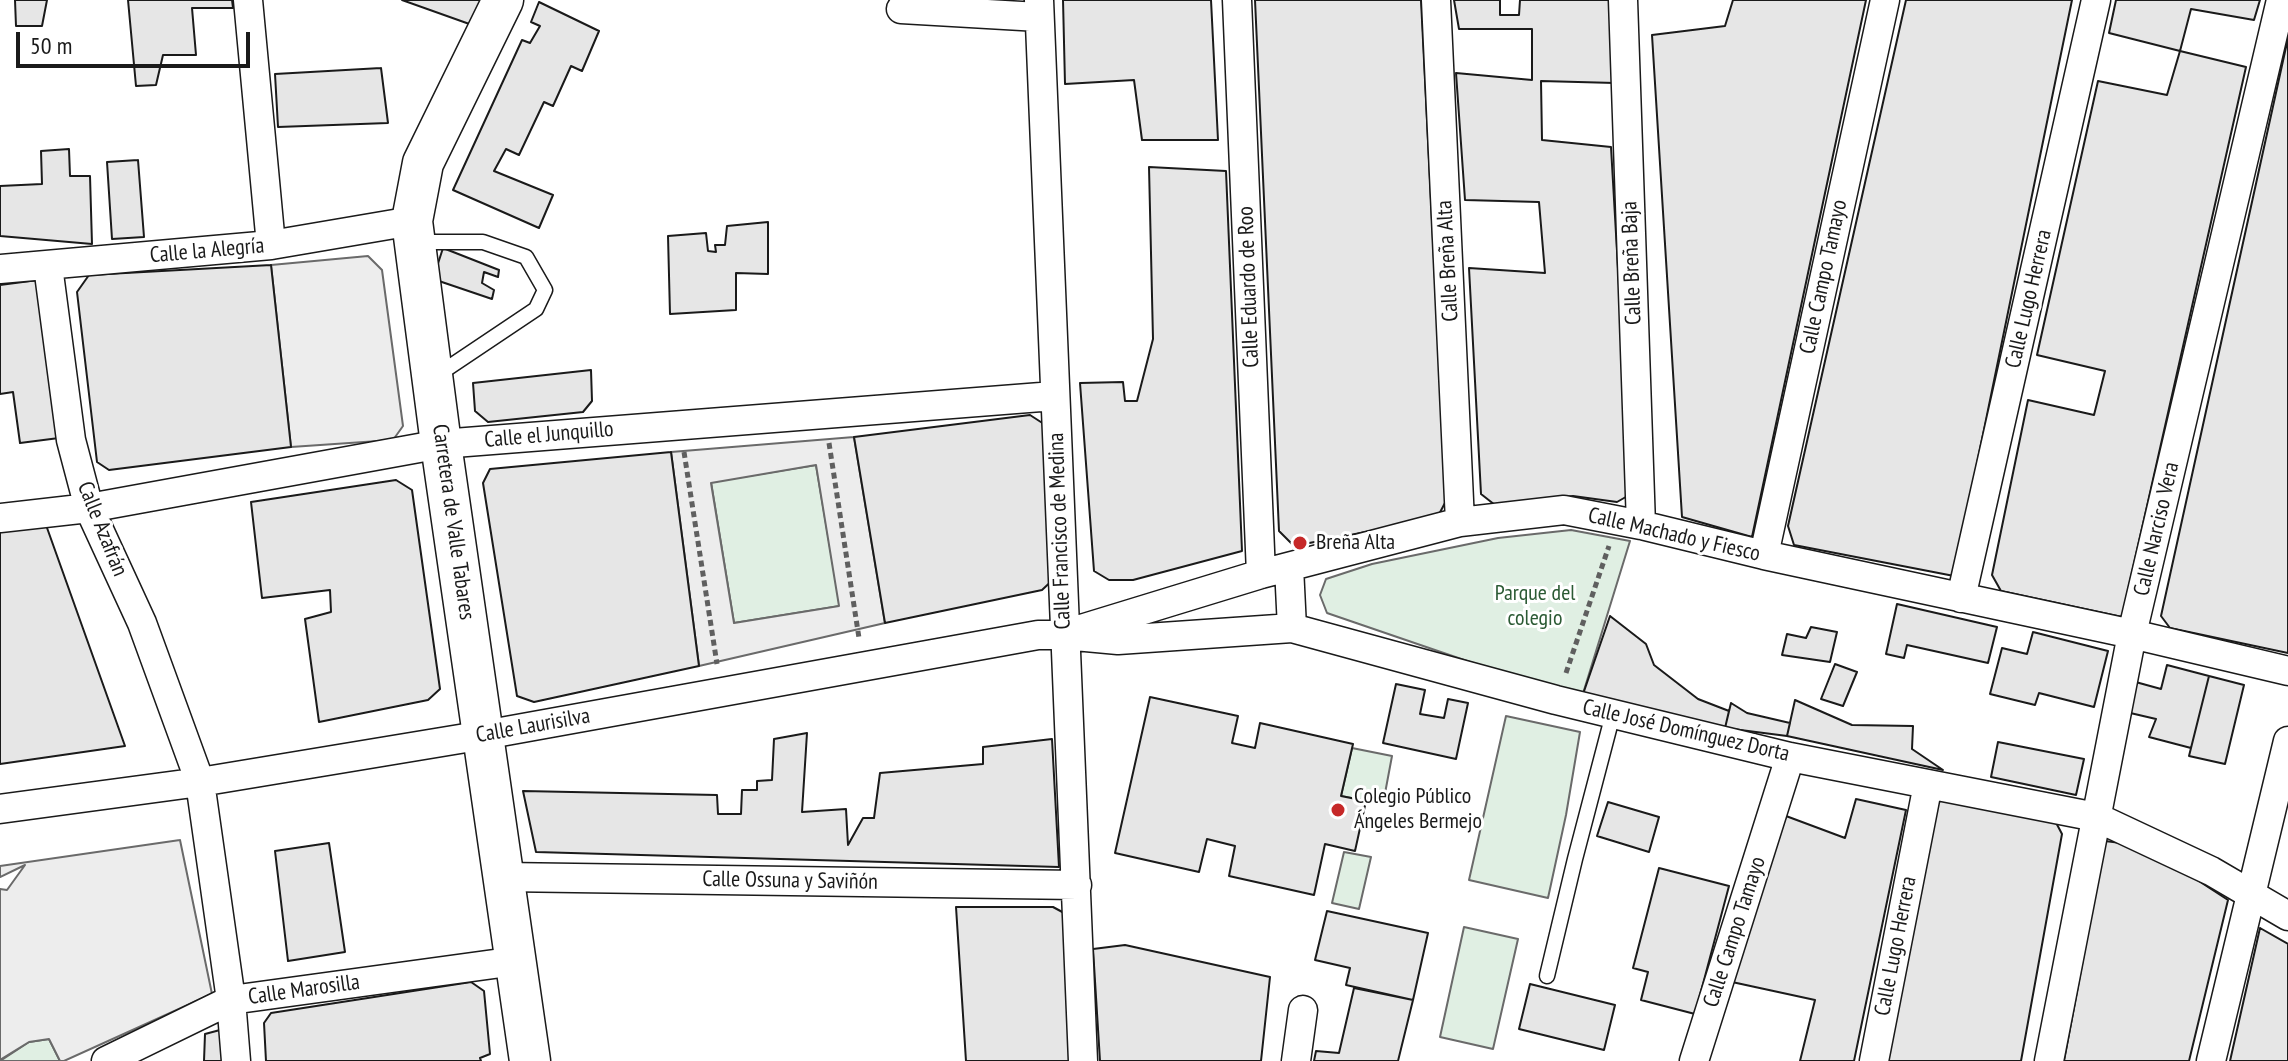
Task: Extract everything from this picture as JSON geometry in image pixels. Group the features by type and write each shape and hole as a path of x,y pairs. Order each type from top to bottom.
{"main road":[{"name":"Carretera de Valle Tabares","path":"503,0 423,163 413,231 530,1061"}],"street":[{"path":"248,0 271,245"},
{"name":"Calle Eduardo de Roo","path":"1237,0 1261,574"},
{"name":"Calle Breña Alta","path":"1436,0 1460,522"},
{"name":"Calle Breña Baja","path":"1623,0 1629,523"},
{"name":"Calle Campo Tamayo","path":"1764,555 1885,0"},
{"name":"Calle Lugo Herrera","path":"1961,598 2096,0"},
{"name":"Calle Narciso Vera","path":"2049,1061 2132,634 2281,0"},
{"path":"901,9 1039,8"},
{"name":"Calle Francisco de Medina","path":"1039,8 1083,1061"},
{"name":"Calle la Alegría","path":"0,269 413,231"},
{"name":"Calle Azafrán","path":"48,266 71,440 89,508 142,623 200,782 231,1000 236,1061"},
{"name":"Calle el Junquillo","path":"0,518 89,508 441,444 1054,396"},
{"name":"Calle Machado y Fiesco","path":"1064,635 1261,574 1460,522 1564,510 2288,671"},
{"path":"1289,567 1292,628"},
{"name":"Calle José Domínguez Dorta","path":"1064,635 1118,640 1292,628 1556,700 1790,757 2096,817 2211,871 2288,916"},
{"name":"Calle Laurisilva","path":"0,809 200,782 484,735 1038,635 1064,635"},
{"path":"2211,1061 2288,741"},
{"name":"Calle Campo Tamayo","path":"1694,1061 1790,757"},
{"name":"Calle Lugo Herrera","path":"1874,1061 1928,784"},
{"name":"Calle Ossuna y Saviñón","path":"503,877 1077,885"},
{"name":"Calle Marosilla","path":"106,1061 231,1000 516,961"},
{"path":"1296,1061 1303,1010"}],"lane":[{"path":"413,231 483,242 526,257 545,290 536,309 433,378"},
{"path":"1547,976 1613,714"}],"path":[{"path":"824,414 863,667"},
{"path":"680,425 721,692"},
{"path":"1556,700 1629,523"}],"green space":[{"path":"816,465 840,606 734,623 711,482"},
{"name":"Parque del colegio","path":"1571,530 1630,541 1581,700 1327,613 1320,595 1326,579 1372,564 1498,538"},
{"path":"1506,716 1580,732 1548,898 1469,880"},
{"path":"1352,748 1392,756 1383,804 1341,796"},
{"path":"1344,852 1371,857 1359,909 1332,903"},
{"path":"1464,927 1518,939 1493,1049 1440,1037"},
{"path":"49,1039 60,1061 0,1061 29,1042"}],"shaded area":[{"path":"368,256 382,270 403,426 393,440 291,447 271,265"},
{"path":"854,437 885,623 699,666 671,452","holes":["816,465 839,606 734,623 711,483"]},
{"path":"180,840 212,994 64,1061 60,1061 49,1039 29,1042 0,1060 0,889 7,890 25,865 0,877 0,866"}],"building":[{"path":"15,0 47,0 42,26 16,26"},
{"path":"128,0 232,0 233,8 192,8 196,55 163,55 156,85 136,86"},
{"path":"402,0 487,0 475,26"},
{"path":"1063,0 1211,0 1218,140 1142,140 1134,80 1065,84"},
{"path":"1255,0 1421,0 1446,501 1437,518 1294,546 1279,531"},
{"path":"1454,0 1500,0 1500,15 1519,15 1520,0 1612,0 1615,83 1541,81 1542,140 1611,147 1631,494 1617,502 1573,496 1495,505 1481,494 1469,268 1545,273 1539,202 1465,200 1456,73 1532,80 1532,29 1459,29"},
{"path":"1733,0 1866,0 1752,537 1682,517 1652,35 1725,26"},
{"path":"1906,0 2072,0 1954,576 1794,545 1788,526"},
{"path":"2116,0 2260,0 2254,20 2191,9 2180,51 2109,33"},
{"path":"539,2 599,31 582,71 571,66 553,106 544,102 519,155 506,149 494,171 553,195 539,228 453,190 522,40 530,43 540,26 531,22"},
{"path":"2288,38 2288,653 2170,628 2161,616"},
{"path":"2180,51 2246,67 2122,617 2001,591 1992,575 2028,400 2094,415 2105,371 2037,355 2098,81 2167,95"},
{"path":"381,68 388,123 278,127 275,74"},
{"path":"69,149 70,176 90,176 92,244 0,236 0,186 42,184 41,151"},
{"path":"138,160 144,237 112,239 107,162"},
{"path":"1149,167 1226,171 1242,551 1133,580 1109,580 1094,571 1080,383 1123,382 1125,401 1137,401 1153,339"},
{"path":"768,222 768,274 736,273 736,310 670,314 668,236 706,233 708,251 716,252 715,245 725,245 727,226"},
{"path":"443,248 499,270 498,277 484,272 482,283 494,290 492,299 433,279"},
{"path":"271,265 291,447 109,470 97,462 77,292 89,275"},
{"path":"38,280 59,438 20,443 13,392 0,394 0,285"},
{"path":"591,370 592,401 583,412 488,422 475,411 473,383"},
{"path":"1030,415 1047,426 1057,576 1042,590 885,623 854,437"},
{"path":"671,452 699,666 534,702 517,696 483,483 490,469"},
{"path":"396,480 412,490 440,689 428,700 319,722 305,619 331,612 330,590 262,598 251,502"},
{"path":"46,525 125,746 0,764 0,531"},
{"path":"1897,604 1997,627 1988,663 1907,645 1904,658 1886,654"},
{"path":"1610,616 1646,644 1654,665 1698,699 1729,711 1725,728 1581,700"},
{"path":"1811,627 1837,632 1830,662 1782,655 1787,634 1806,638"},
{"path":"2033,632 2108,651 2094,707 2039,693 2035,705 1990,694 2002,648 2027,654"},
{"path":"1835,664 1857,672 1843,706 1821,699"},
{"path":"2167,665 2209,676 2191,748 2149,737 2156,719 2126,712 2132,681 2161,689"},
{"path":"2209,676 2244,685 2225,764 2189,756"},
{"path":"1396,684 1425,690 1420,714 1444,718 1448,699 1468,703 1456,759 1383,743"},
{"path":"1150,697 1238,716 1232,743 1255,748 1260,723 1353,744 1341,796 1366,801 1355,851 1325,844 1314,895 1229,876 1235,846 1207,839 1199,872 1115,853"},
{"path":"1795,700 1852,725 1913,726 1912,749 1943,770 1787,736"},
{"path":"1731,703 1747,713 1790,723 1787,736 1725,728"},
{"path":"807,733 802,812 846,809 848,845 863,818 874,818 880,773 983,764 983,747 1052,739 1059,867 536,852 523,791 717,795 718,814 741,814 742,790 757,790 757,781 772,780 774,739"},
{"path":"1998,742 2084,759 2076,795 1991,777"},
{"path":"1952,798 2053,817 2062,834 2021,1061 1884,1061 1932,801"},
{"path":"1856,799 1906,810 1854,1061 1800,1061 1815,1000 1732,982 1786,816 1845,838"},
{"path":"1608,802 1659,817 1649,852 1597,836"},
{"path":"2105,841 2145,846 2228,900 2189,1061 2064,1061"},
{"path":"329,843 345,952 288,961 275,851"},
{"path":"1659,868 1729,886 1695,1014 1641,1000 1648,972 1633,968"},
{"path":"956,907 1053,907 1066,914 1075,1061 966,1061"},
{"path":"1327,911 1428,933 1413,1000 1346,985 1350,968 1315,960"},
{"path":"2260,928 2288,944 2288,1061 2230,1061"},
{"path":"1125,945 1270,977 1261,1061 1100,1061 1093,949"},
{"path":"471,982 484,991 490,1054 480,1058 481,1061 266,1061 264,1023 271,1013"},
{"path":"1530,984 1615,1005 1604,1050 1519,1029"},
{"path":"1354,988 1413,1000 1398,1061 1314,1061 1316,1051 1339,1053"},
{"path":"220,1030 228,1061 204,1061 205,1034"}],"place":[{"name":"Breña Alta","path":"1300,543"},
{"name":"Colegio Público Ángeles Bermejo","path":"1338,810"}]}
